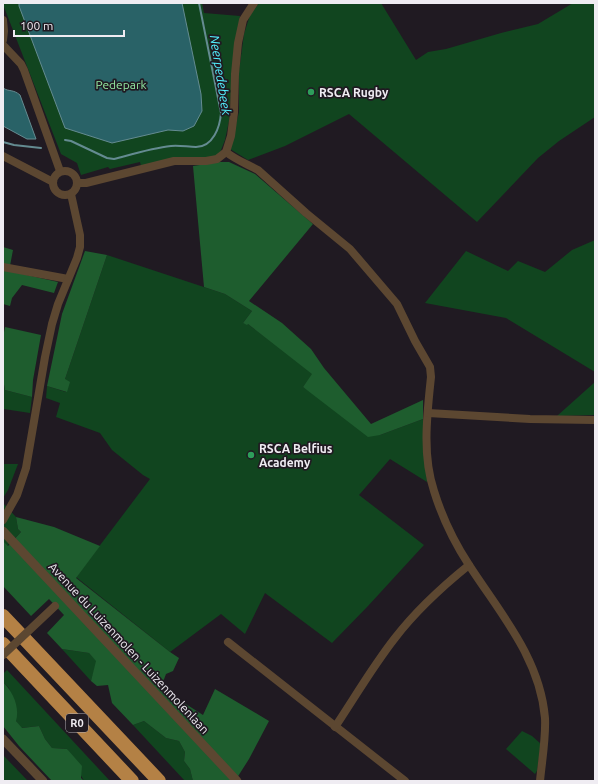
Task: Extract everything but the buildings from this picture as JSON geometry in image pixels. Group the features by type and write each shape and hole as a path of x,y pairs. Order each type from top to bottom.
{"highway":[{"path":"3,612 7,620"},
{"name":"R0","path":"7,620 159,781"},
{"name":"R0","path":"3,644 132,781"},
{"path":"3,651 22,664"}],"street":[{"path":"78,183 86,183 174,161 206,161 217,159 226,152 231,136 234,114 235,74 238,42 243,20 254,3"},
{"path":"3,20 3,40"},
{"path":"3,45 21,64 24,70 60,172"},
{"path":"226,152 240,162 258,170 306,213 346,245 397,304 430,367 426,443 434,490 453,538 468,565 514,631 536,679 545,718 540,781"},
{"path":"3,156 53,182"},
{"path":"64,170 72,172 77,179 78,183 75,191 71,194 60,194 55,189 53,182 54,178 60,172 64,170"},
{"path":"3,520 16,495 26,468 52,324 80,247 80,235 71,194"},
{"path":"3,267 68,279"},
{"path":"428,413 530,419 595,420"},
{"name":"Avenue du Luizenmolen - Luizenmolenlaan","path":"3,531 238,781"},
{"path":"335,727 396,637 415,615 468,565"},
{"path":"3,655 65,597"},
{"path":"228,642 405,781"},
{"path":"3,739 43,781"}],"green space":[{"name":"Pedepark","path":"3,3 202,3 204,13 240,16 229,121 225,140 219,155 141,166 140,162 110,169 108,167 81,175 77,163 61,154 4,7 3,12"},
{"path":"259,3 381,3 416,60 428,52 446,49 538,24 573,3 595,3 595,117 559,141 538,158 477,222 349,114 285,146 248,160 230,149 239,112 239,71 244,34 250,15"},
{"path":"229,162 255,174 313,224 249,301 282,323 311,349 324,368 371,424 423,400 423,419 380,435 368,437 303,387 312,374 248,324 243,323 252,311 225,294 204,287 193,166"},
{"path":"595,240 595,372 506,318 425,303 466,251 508,271 518,261 545,272 572,250"},
{"path":"3,247 13,250 9,271 58,282 54,293 22,285 12,298 10,306 3,304"},
{"path":"85,251 107,255 65,379 70,382 67,392 47,386 62,314"},
{"name":"RSCA Belfius Academy","path":"107,255 225,294 252,311 243,323 248,324 313,374 303,387 380,435 423,419 427,482 390,459 359,495 424,545 332,643 265,593 245,634 221,614 170,652 76,577 150,479 112,450 100,433 56,417 60,403 46,398 47,386 66,392 65,379"},
{"path":"5,327 41,335 33,380 32,397 5,390 2,358"},
{"path":"3,381 5,390 32,397 30,413 4,409 3,414"},
{"path":"595,382 595,415 557,416"},
{"path":"3,464 18,464 8,490 3,498"},
{"path":"3,503 16,517 18,529 21,532 7,546 3,541"},
{"path":"16,517 54,527 100,546 76,578 179,658 173,671 166,674 163,682 178,699 203,715 215,689 269,721 249,759 235,781 193,781 190,769 184,761 185,752 179,741 166,738 144,721 133,725 112,703 108,685 97,686 91,681 96,661 89,653 62,649 47,633 64,615 49,599 31,616 3,586 3,541 8,546 21,532 18,529"},
{"path":"62,649 89,653 97,661 91,681"},
{"path":"7,670 110,781 84,781 67,749 52,748 45,739 39,726 21,728 16,721 9,688 3,682 3,674"},
{"path":"3,682 10,690 15,700 17,710 16,721 22,728 39,726 45,739 52,748 67,749 82,766 81,778 84,781 52,781 19,746 3,726"},
{"path":"144,721 166,738 179,741 185,752 184,761 190,769 193,781 185,781 133,725"},
{"path":"522,731 532,736 541,744 537,771 535,774 506,749"},
{"path":"3,755 28,781 3,781"}],"water":[{"name":"Pedepark","path":"19,3 182,3 201,94 202,111 194,126 183,131 168,130 112,143 65,128"},
{"path":"3,88 20,95 36,139 27,139 3,126"}],"waterway":[{"name":"Neerpedebeek","path":"65,140 71,141 107,158 114,159 142,151 164,147 202,146 211,140 217,130 221,113 199,3"},
{"name":"Neerpedebeek","path":"3,142 14,145 41,148"}],"place":[{"name":"RSCA Rugby","path":"311,92"},
{"name":"RSCA Belfius Academy","path":"251,455"}]}
